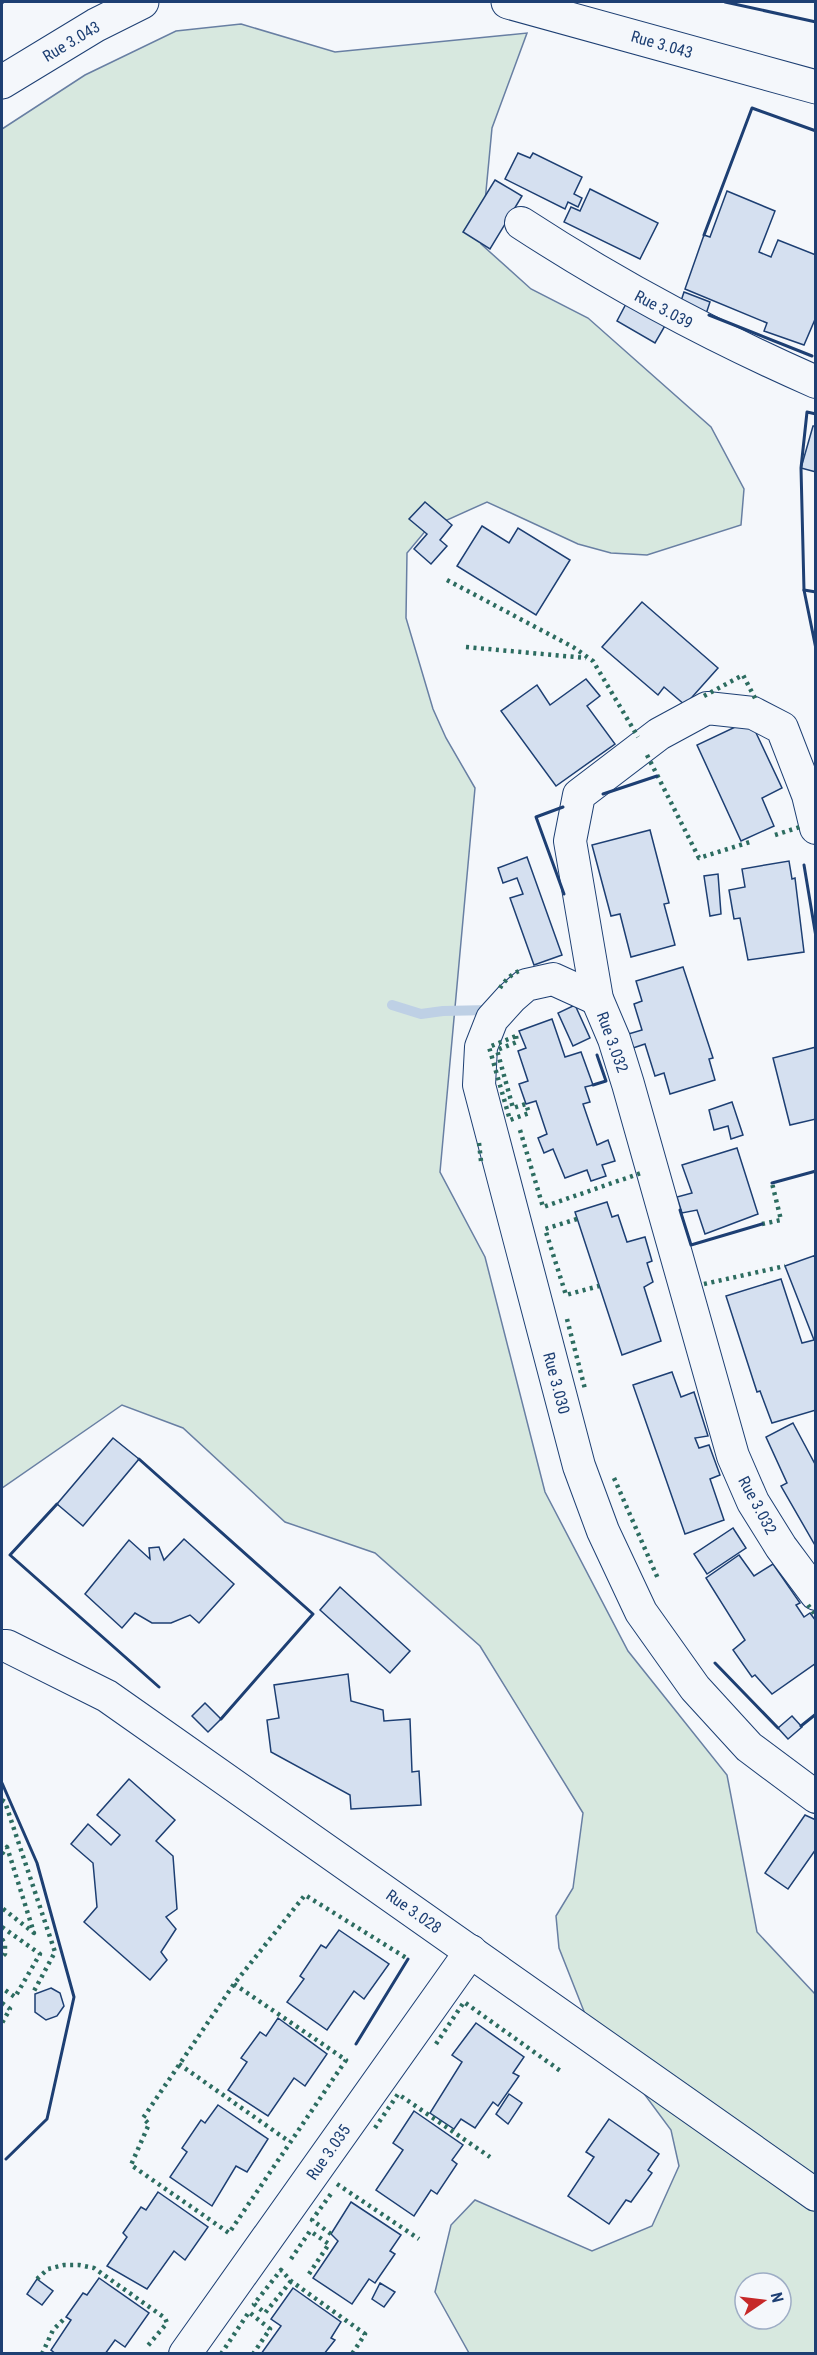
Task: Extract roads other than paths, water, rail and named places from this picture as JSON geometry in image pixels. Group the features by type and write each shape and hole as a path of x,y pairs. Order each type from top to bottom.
{"street":[{"name":"Rue 3.043","path":"2,82 96,25 142,2"},
{"name":"Rue 3.043","path":"508,2 816,87"},
{"name":"Rue 3.039","path":"520,223 591,269 672,314 816,382"},
{"name":"Rue 3.032","path":"816,828 808,795 782,728 753,713 707,708 659,734 579,795 570,841 597,999 614,1039 628,1084 733,1456 753,1502 781,1547 816,1594"},
{"name":"Rue 3.030","path":"597,999 554,979 526,985 492,1019 481,1047 479,1085 579,1466 603,1531 641,1612 695,1688 749,1747 816,1797"},
{"name":"Rue 3.028","path":"2,1646 7,1646 107,1696 816,2195"},
{"name":"Rue 3.035","path":"185,2354 471,1951"}],"waterway":[{"path":"392,1005 421,1014 490,1010"}]}
